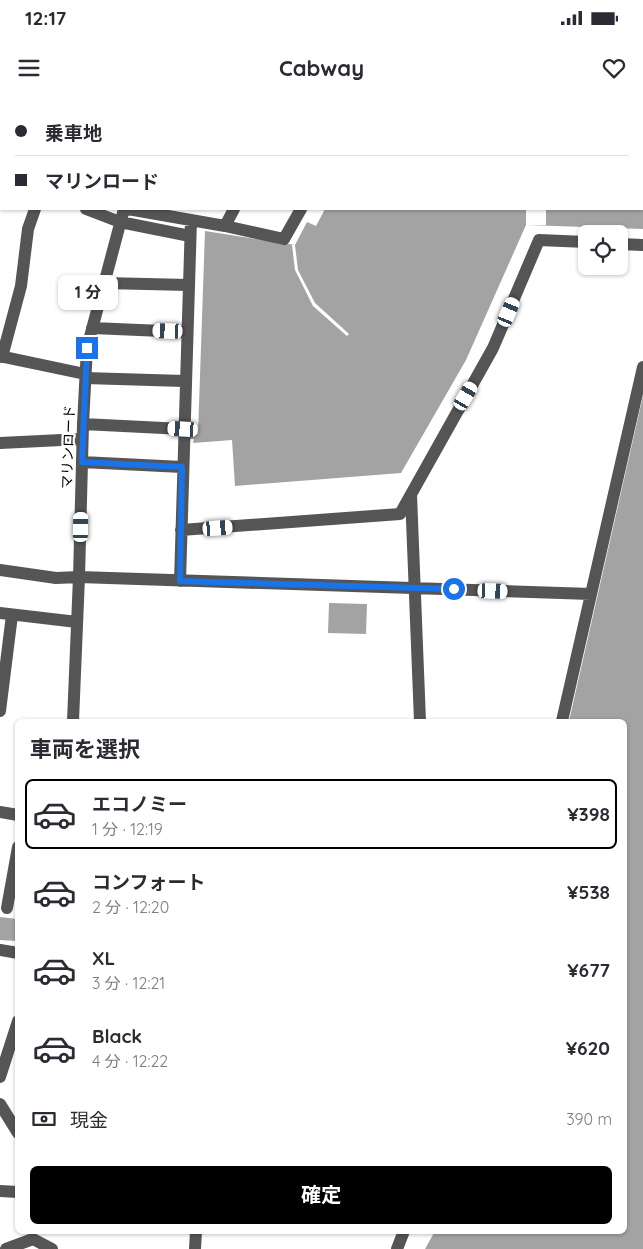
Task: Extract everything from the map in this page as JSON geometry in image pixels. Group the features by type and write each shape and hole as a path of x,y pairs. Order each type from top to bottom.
{"street":[{"path":"35,210 28,230 21,286 1,357 85,376 184,381"},
{"path":"89,210 120,222 190,236"},
{"name":"マリンロード","path":"73,719 80,577 82,439 87,348 120,222 126,210"},
{"path":"138,210 176,213 190,220 284,239 300,210"},
{"path":"225,226 233,210"},
{"path":"180,581 184,381 190,220"},
{"path":"181,530 400,514 493,348 540,240 578,242"},
{"path":"628,244 643,245"},
{"path":"104,283 188,285"},
{"path":"92,328 186,332"},
{"path":"562,719 643,367"},
{"path":"83,424 183,429"},
{"path":"0,444 82,439"},
{"path":"82,462 182,467"},
{"path":"411,493 420,719"},
{"path":"0,570 56,578 80,577 591,594"},
{"path":"0,711 6,614 77,622"},
{"path":"0,812 15,814"},
{"path":"8,908 15,865"},
{"path":"0,950 15,952"},
{"path":"0,1077 15,1030"},
{"path":"0,1104 15,1128"},
{"path":"0,1190 15,1192"},
{"path":"195,1249 196,1234"},
{"path":"397,1249 403,1234"},
{"path":"6,1249 33,1235 52,1249"}],"shaded area":[{"path":"324,210 643,210 643,229 628,228 628,225 578,225 578,227 526,225 466,360 401,473 235,486 232,440 193,443 194,439 188,439 187,434 198,434 205,231 295,245 307,222 316,226"},
{"path":"643,396 643,1249 425,1249 433,1234 627,1234 627,719 569,719"},
{"path":"329,603 367,604 366,634 328,633"},
{"path":"0,917 15,919 15,941 0,940"}],"pier":[{"path":"526,210 546,210 546,225 526,225"},
{"path":"292,245 295,245 298,270 315,303 349,334 347,336 313,306 295,270"}],"route":[{"path":"87,348 84,374 82,462 182,467 180,581 454,589"}]}
